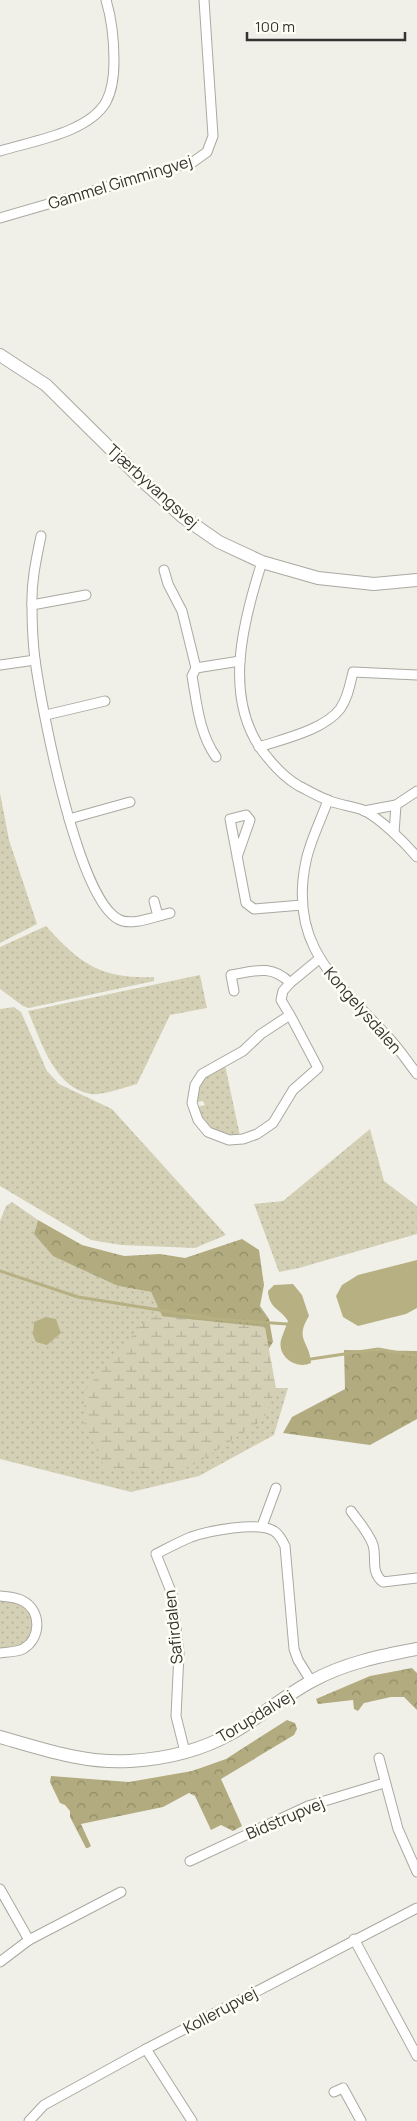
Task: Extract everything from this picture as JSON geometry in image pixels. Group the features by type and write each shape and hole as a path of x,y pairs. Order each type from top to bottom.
{"street":[{"path":"0,151 68,131 89,119 106,102 114,78 114,46 110,14 106,0"},
{"name":"Gammel Gimmingvej","path":"0,218 193,162 206,152 213,136 204,0"},
{"name":"Tjærbyvangsvej","path":"0,355 46,385 146,484 183,517 219,542 262,562 318,578 374,584 417,580"},
{"path":"42,536 34,572 32,605 35,660 56,769 69,819 86,872 96,893 109,912 120,920 132,922 170,913"},
{"path":"262,562 250,600 240,661 241,700 247,724 259,748 276,768 297,784 328,800 364,811 394,833 417,857"},
{"path":"164,570 168,584 182,611 196,668 192,676 202,731 207,744 216,757"},
{"path":"32,605 86,595"},
{"path":"0,665 35,660"},
{"path":"196,668 240,661"},
{"path":"259,748 328,720 340,708 348,691 353,672 417,675"},
{"path":"46,715 105,701"},
{"path":"364,811 396,805 417,791"},
{"name":"Kongelysdalen","path":"328,800 306,859 302,882 302,905 306,926 318,959 330,975 388,1037 417,1074"},
{"path":"69,819 130,802"},
{"path":"394,833 396,805"},
{"path":"237,856 246,903 254,909 302,905"},
{"path":"154,901 158,916"},
{"path":"290,1015 261,1034 243,1051 202,1074 195,1084 192,1103 198,1120 208,1132 229,1140 242,1139 257,1134 273,1124 293,1090 318,1068 290,1015 281,1000 283,991 290,983 318,959"},
{"path":"234,991 231,975 256,970 275,971 290,983"},
{"path":"276,1488 262,1526 273,1530 280,1536 285,1546 294,1649 298,1660 312,1681"},
{"path":"351,1511 373,1544 378,1578 383,1582 417,1578"},
{"name":"Safirdalen","path":"185,1752 176,1716 179,1654 172,1594 156,1554 192,1537 225,1529 262,1526"},
{"path":"0,1596 15,1598 29,1605 35,1614 37,1626 36,1635 28,1645 17,1651 0,1653"},
{"name":"Torupdalvej","path":"0,1737 74,1757 102,1761 130,1761 157,1758 185,1752 232,1733 312,1681 344,1666 370,1658 417,1649"},
{"path":"379,1758 384,1783 398,1829 417,1872"},
{"name":"Bidstrupvej","path":"190,1861 308,1806 384,1783"},
{"path":"0,1889 28,1940"},
{"path":"0,1962 28,1940 121,1892"},
{"name":"Kollerupvej","path":"29,2121 44,2105 146,2049 417,1908"},
{"path":"354,1940 417,2056"},
{"path":"146,2049 192,2121"},
{"path":"334,2092 343,2088 361,2121"}],"green space":[{"path":"0,793 9,840 37,924 0,943"},
{"path":"46,926 70,950 93,967 120,975 154,977 154,981 29,1008 23,1006 0,989 0,947"},
{"path":"200,975 207,1008 170,1015 137,1084 107,1093 91,1094 78,1090 67,1083 50,1062 28,1011"},
{"path":"14,1007 21,1012 47,1071 59,1084 112,1109 226,1235 195,1248 121,1245 91,1240 0,1186 0,1009"},
{"path":"225,1065 240,1136 225,1134 213,1129 204,1120 197,1107 205,1105 203,1101 197,1102 198,1089 201,1084 209,1075"},
{"path":"370,1129 384,1181 417,1206 417,1234 279,1272 254,1204 283,1201"},
{"path":"12,1202 38,1220 34,1234 118,1286 151,1292 164,1320 276,1388 288,1388 274,1435 199,1476 131,1492 0,1459 0,1221 6,1206"},
{"path":"38,1220 82,1245 124,1256 160,1254 185,1258 242,1239 259,1250 264,1285 260,1306 269,1319 273,1342 264,1356 164,1320 151,1292 118,1286 53,1256 34,1234"},
{"path":"150,1315 265,1327 276,1388 264,1419 199,1462 181,1470 106,1471 84,1422 84,1391"},
{"path":"344,1350 417,1351 417,1419 370,1445 283,1433 292,1417 345,1389"},
{"path":"0,1600 23,1606 31,1615 32,1627 29,1638 20,1646 0,1649"},
{"path":"412,1668 417,1673 417,1710 404,1697 391,1697 364,1703 358,1711 354,1709 353,1700 318,1704 316,1699 370,1676"},
{"path":"287,1720 295,1723 297,1729 294,1735 221,1779 242,1826 233,1831 221,1825 211,1830 195,1796 189,1793 163,1807 81,1824 91,1846 86,1848 70,1817 70,1811 65,1805 60,1803 50,1782 51,1776 129,1782 192,1771 226,1759"}],"shaded area":[{"path":"417,1260 417,1308 406,1314 358,1326 343,1317 336,1296 342,1285 358,1275"},
{"path":"293,1284 302,1295 309,1316 303,1330 311,1363 306,1365 294,1363 285,1357 282,1352 281,1340 288,1321 270,1301 268,1291 274,1285"},
{"path":"46,1317 56,1319 61,1333 47,1345 36,1342 33,1335 34,1322"}],"waterway":[{"path":"0,1271 78,1297 216,1319 287,1324"},
{"path":"311,1359 378,1349 417,1356"}]}
